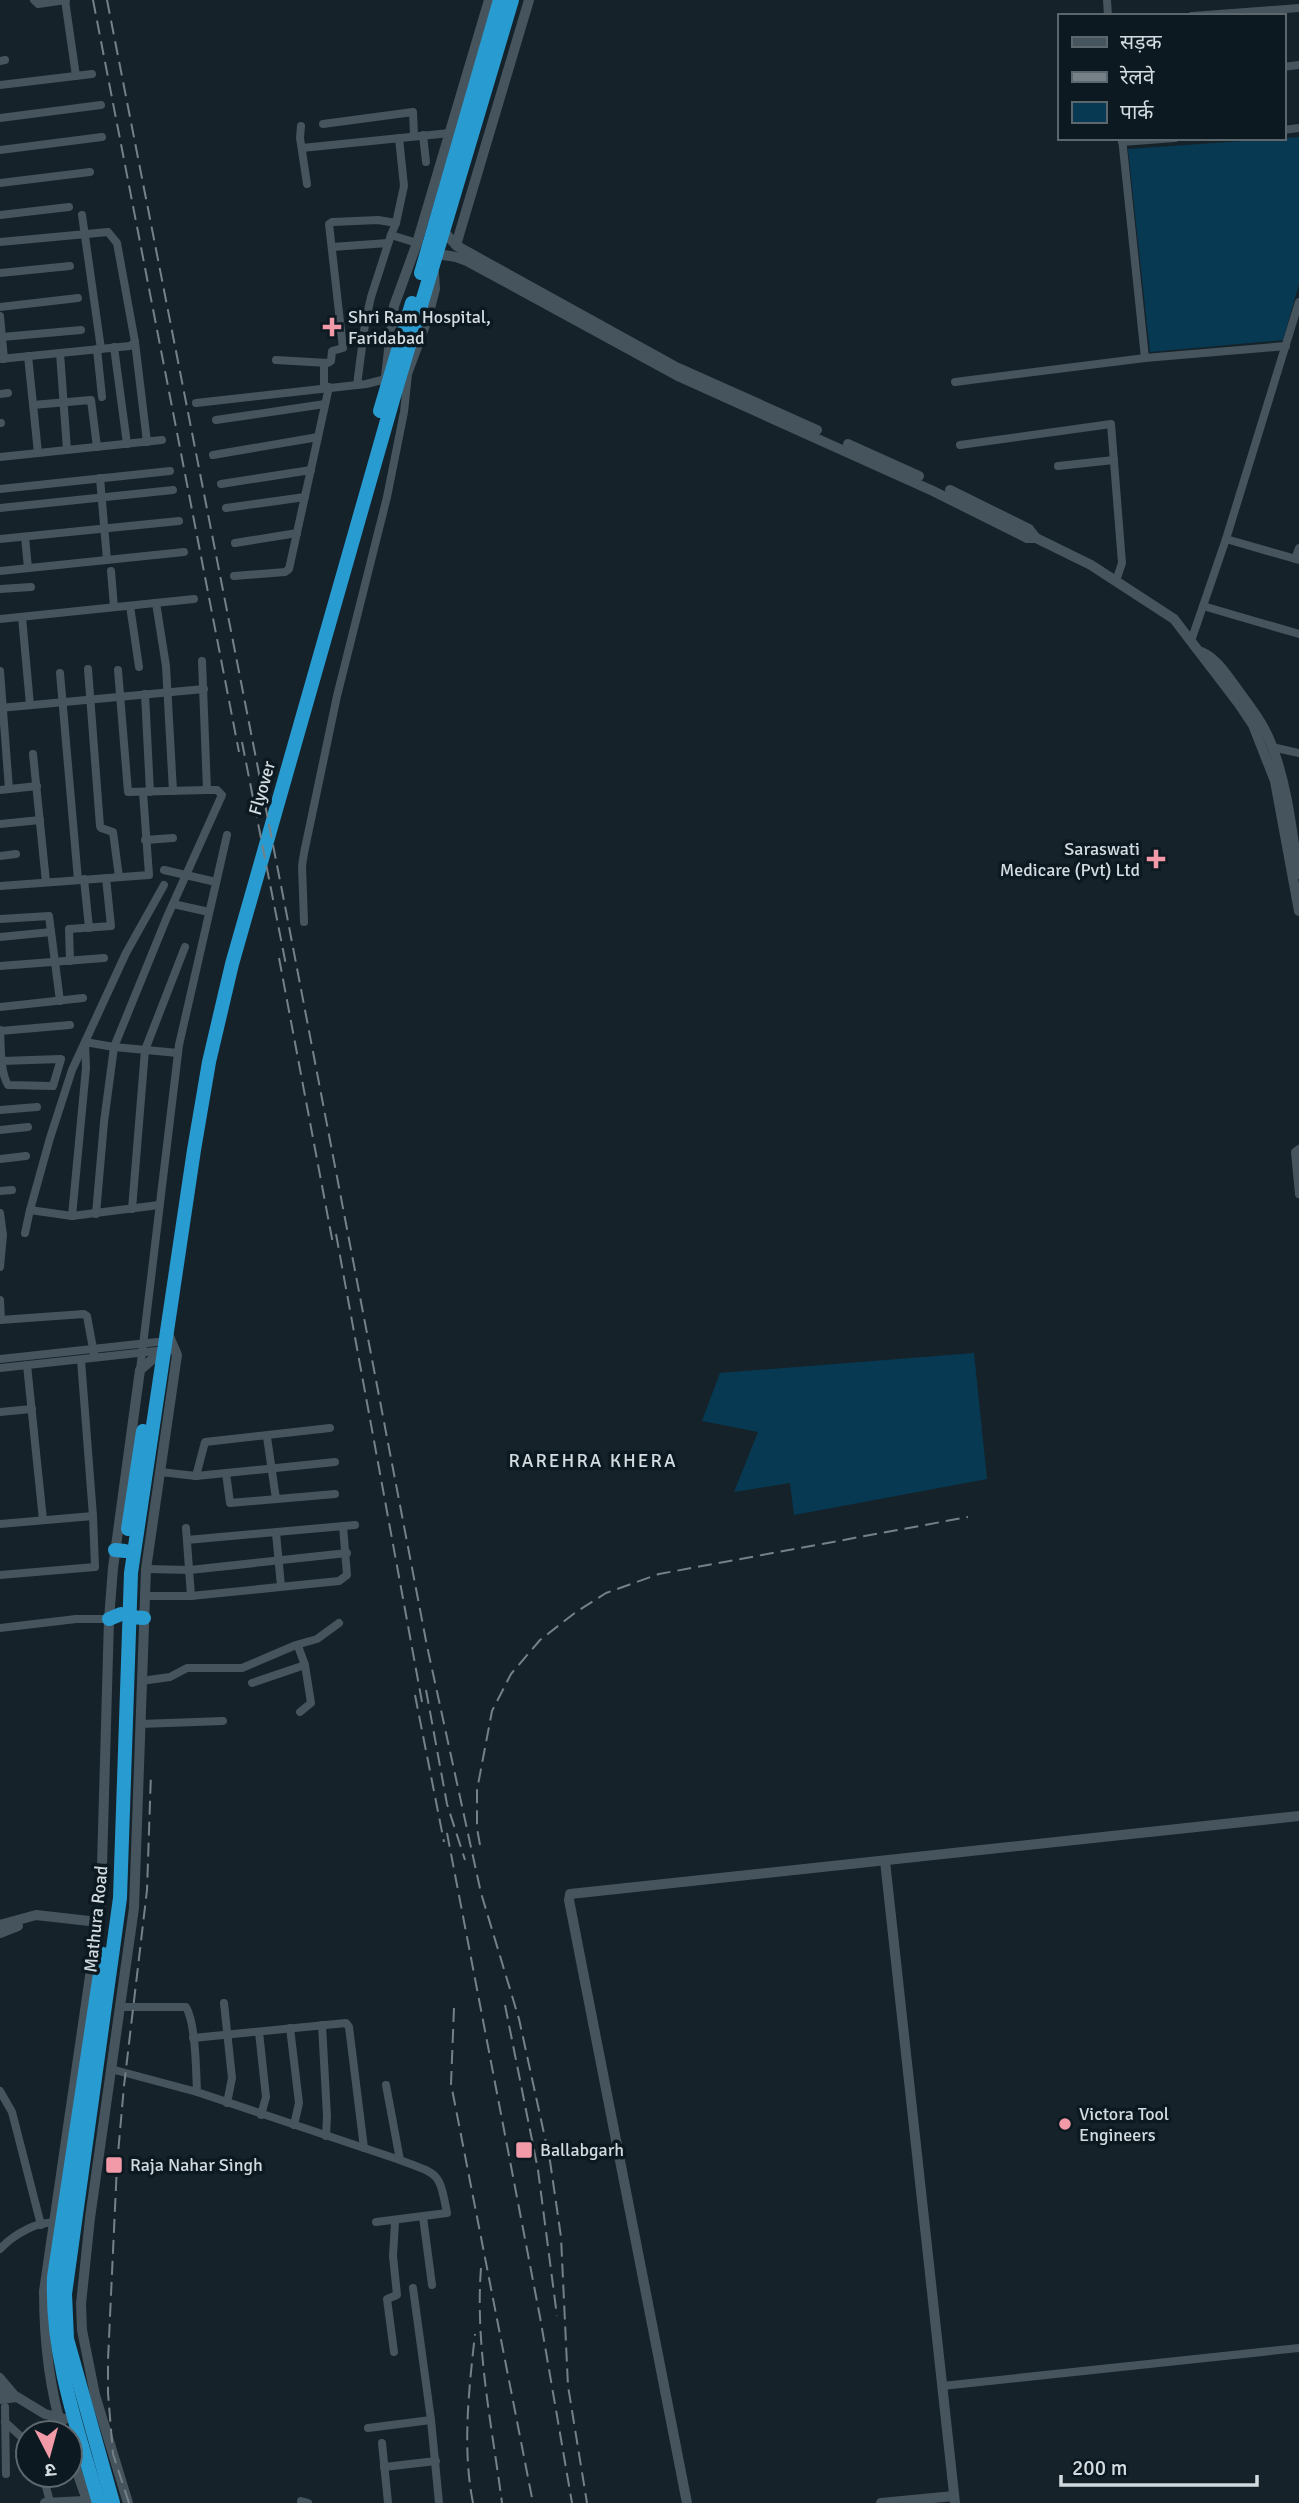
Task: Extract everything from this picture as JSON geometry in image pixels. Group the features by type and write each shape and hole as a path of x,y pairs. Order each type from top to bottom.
{"highway":[{"path":"387,391 500,0"},
{"name":"Flyover","path":"156,1340 209,1025 226,953 387,391 436,258 512,0"},
{"name":"Mathura Road","path":"126,1617 120,1550 156,1340"},
{"name":"Mathura Road","path":"113,2503 76,2377 67,2339 64,2305 120,1898 117,1850 126,1617 156,1340"},
{"name":"Mathura Road","path":"91,2502 61,2370 53,2311 54,2277 117,1850"}],"street":[{"path":"34,0 38,4 66,0 76,76"},
{"path":"196,403 357,385 387,391 394,306 417,243 489,0"},
{"path":"456,245 529,0"},
{"path":"1219,14 1299,8"},
{"path":"0,85 92,74"},
{"path":"0,118 102,105"},
{"path":"323,124 412,112 426,162"},
{"path":"301,126 307,184"},
{"path":"302,148 450,132"},
{"path":"0,150 102,137"},
{"path":"357,385 365,324 396,223 404,186 399,138"},
{"path":"1122,140 1145,358"},
{"path":"0,183 90,173"},
{"path":"0,215 69,207"},
{"path":"82,215 99,349 102,397"},
{"path":"276,360 324,364 330,362 332,351 343,347 328,231 332,222 378,220 396,223"},
{"path":"0,242 108,232 117,243 135,342 147,442"},
{"path":"444,232 473,260 674,366 1003,515 1029,529 1035,538 1091,565 1174,619 1253,725 1275,781 1293,886 1297,894"},
{"path":"332,247 389,239 417,243"},
{"path":"304,922 304,853 337,696 387,497 404,412 408,374 428,320 436,289 436,258 473,260"},
{"path":"0,272 70,266"},
{"path":"0,307 78,298"},
{"path":"1191,641 1299,302"},
{"path":"0,316 2,359 132,345 135,342"},
{"path":"2,337 81,330"},
{"path":"955,382 1145,358 1286,346"},
{"path":"114,347 127,444"},
{"path":"60,353 67,450"},
{"path":"28,356 38,453"},
{"path":"234,576 287,571 325,404 324,364"},
{"path":"33,405 91,400 97,447"},
{"path":"216,420 325,404"},
{"path":"960,445 1111,424 1122,563 1116,581"},
{"path":"212,455 318,438"},
{"path":"0,457 162,440"},
{"path":"1058,466 1114,460"},
{"path":"221,484 311,470"},
{"path":"0,489 170,471"},
{"path":"100,478 107,560"},
{"path":"0,508 173,490"},
{"path":"226,508 305,496"},
{"path":"0,539 179,522"},
{"path":"236,543 297,533"},
{"path":"25,537 28,568"},
{"path":"1226,538 1297,560 1299,548"},
{"path":"0,571 184,552"},
{"path":"111,571 114,607"},
{"path":"0,589 31,587"},
{"path":"0,619 194,599"},
{"path":"156,603 168,692 173,791"},
{"path":"130,606 139,667"},
{"path":"1203,606 1299,634"},
{"path":"22,617 30,705"},
{"path":"1200,652 1213,659 1248,703 1272,747 1295,849 1299,911"},
{"path":"202,661 207,790"},
{"path":"88,670 100,825 101,828 113,831 119,877"},
{"path":"96,1214 114,1047 173,904 222,800 220,792 207,790 127,791 118,670"},
{"path":"0,671 5,789 37,786"},
{"path":"60,673 81,879 89,928"},
{"path":"1,708 204,689"},
{"path":"0,886 149,874 145,840 145,694"},
{"path":"1272,747 1299,753"},
{"path":"33,754 46,882"},
{"path":"0,824 40,820"},
{"path":"48,2503 127,2503 95,2395 82,2330 81,2296 134,1908 141,1681 113,1568 120,1550 140,1370 156,1340 159,1205 178,1053 227,835"},
{"path":"145,840 173,838"},
{"path":"0,856 16,854"},
{"path":"164,870 216,881"},
{"path":"70,961 69,930 112,924 106,878"},
{"path":"25,1233 50,1138 72,1070 126,953 164,885"},
{"path":"173,904 209,912"},
{"path":"0,919 46,914 49,917 60,1001"},
{"path":"0,937 51,932"},
{"path":"132,1209 145,1050 185,947"},
{"path":"0,966 104,958"},
{"path":"0,1007 83,998"},
{"path":"1,1061 61,1059 53,1086 8,1085 4,1081 1,1061 0,1031 70,1025"},
{"path":"85,1042 178,1053"},
{"path":"72,1216 86,1068 85,1042"},
{"path":"0,1110 37,1107"},
{"path":"0,1130 28,1127"},
{"path":"1299,1149 1295,1152 1299,1194"},
{"path":"0,1159 26,1156"},
{"path":"0,1191 12,1190"},
{"path":"30,1210 72,1216 159,1205"},
{"path":"0,1213 3,1235 0,1267"},
{"path":"0,1300 1,1320 84,1314 87,1316 94,1355"},
{"path":"0,1367 81,1360 156,1340 177,1355 146,1569 145,1596 126,1617 97,1925 44,2291 44,2332 59,2419"},
{"path":"0,1359 94,1355"},
{"path":"81,1360 95,1567"},
{"path":"27,1365 43,1520"},
{"path":"0,1412 32,1409"},
{"path":"196,1476 205,1443 330,1428"},
{"path":"267,1437 276,1499"},
{"path":"160,1472 196,1476 335,1462"},
{"path":"226,1473 230,1503 335,1494"},
{"path":"0,1524 93,1516"},
{"path":"187,1540 355,1525"},
{"path":"145,1596 191,1596 344,1580 347,1575 344,1526"},
{"path":"186,1528 191,1596"},
{"path":"276,1533 281,1586"},
{"path":"146,1569 190,1570 347,1553"},
{"path":"0,1575 95,1567 113,1568"},
{"path":"0,1628 76,1619 126,1617"},
{"path":"141,1681 170,1677 187,1668 242,1668 317,1639 339,1623"},
{"path":"298,1646 305,1665 311,1703 300,1712"},
{"path":"267,1657 274,1676"},
{"path":"252,1683 305,1665"},
{"path":"140,1724 223,1721"},
{"path":"687,2503 569,1900 570,1894 1299,1816"},
{"path":"881,2503 955,2499 885,1861"},
{"path":"0,1924 36,1915 97,1925"},
{"path":"0,1933 38,1922 97,1925"},
{"path":"224,2003 232,2078 227,2103"},
{"path":"120,2007 186,2007 193,2038 197,2092"},
{"path":"193,2038 343,2022 348,2024 364,2148"},
{"path":"322,2025 326,2136"},
{"path":"290,2028 299,2103 294,2125"},
{"path":"259,2032 266,2097 261,2115"},
{"path":"111,2069 197,2092 400,2160 430,2171 439,2178 447,2213 395,2222 376,2222"},
{"path":"386,2085 400,2160"},
{"path":"0,2091 12,2112 41,2225"},
{"path":"422,2217 432,2285"},
{"path":"0,2249 16,2236 53,2222 88,2234"},
{"path":"395,2222 393,2256 397,2295"},
{"path":"394,2352 387,2299 413,2291 436,2461 438,2503"},
{"path":"942,2386 1299,2348"},
{"path":"0,2377 10,2402 5,2422 6,2474"},
{"path":"0,2387 10,2402 45,2419"},
{"path":"368,2428 431,2420"},
{"path":"5,2422 14,2430"},
{"path":"84,2425 104,2423"},
{"path":"382,2443 388,2503"},
{"path":"384,2467 436,2461"},
{"path":"84,2472 107,2468 116,2462"}],"green space":[{"path":"1299,137 1299,284 1283,340 1150,352 1128,149"},
{"path":"974,1353 987,1479 794,1515 790,1483 734,1492 758,1432 702,1421 720,1373"}],"railway":[{"path":"93,0 239,752"},
{"path":"107,0 427,1646 481,1893 519,2019 550,2161 561,2237 568,2386 587,2503"},
{"path":"242,742 286,965"},
{"path":"279,958 333,1244"},
{"path":"336,1234 422,1702"},
{"path":"480,1845 477,1790 492,1711 511,1674 540,1640 576,1612 606,1593 659,1574 968,1517"},
{"path":"426,1690 447,1804 465,1860"},
{"path":"415,1695 444,1842"},
{"path":"129,2503 113,2454 108,2360 117,2165 147,1890 151,1773"},
{"path":"447,1833 540,2317 572,2503"},
{"path":"505,2005 538,2170 557,2316"},
{"path":"454,2008 451,2084 533,2503"},
{"path":"481,2268 482,2356 502,2503"},
{"path":"473,2503 467,2440 475,2334"}],"place":[{"name":"Shri Ram Hospital, Faridabad","path":"332,327"},
{"name":"Saraswati Medicare (Pvt) Ltd","path":"1156,859"},
{"name":"Victora Tool Engineers","path":"1065,2124"},
{"name":"Ballabgarh","path":"524,2150"},
{"name":"Raja Nahar Singh","path":"114,2165"}],"district":[{"name":"RAREHRA KHERA","path":"593,1460"}]}
